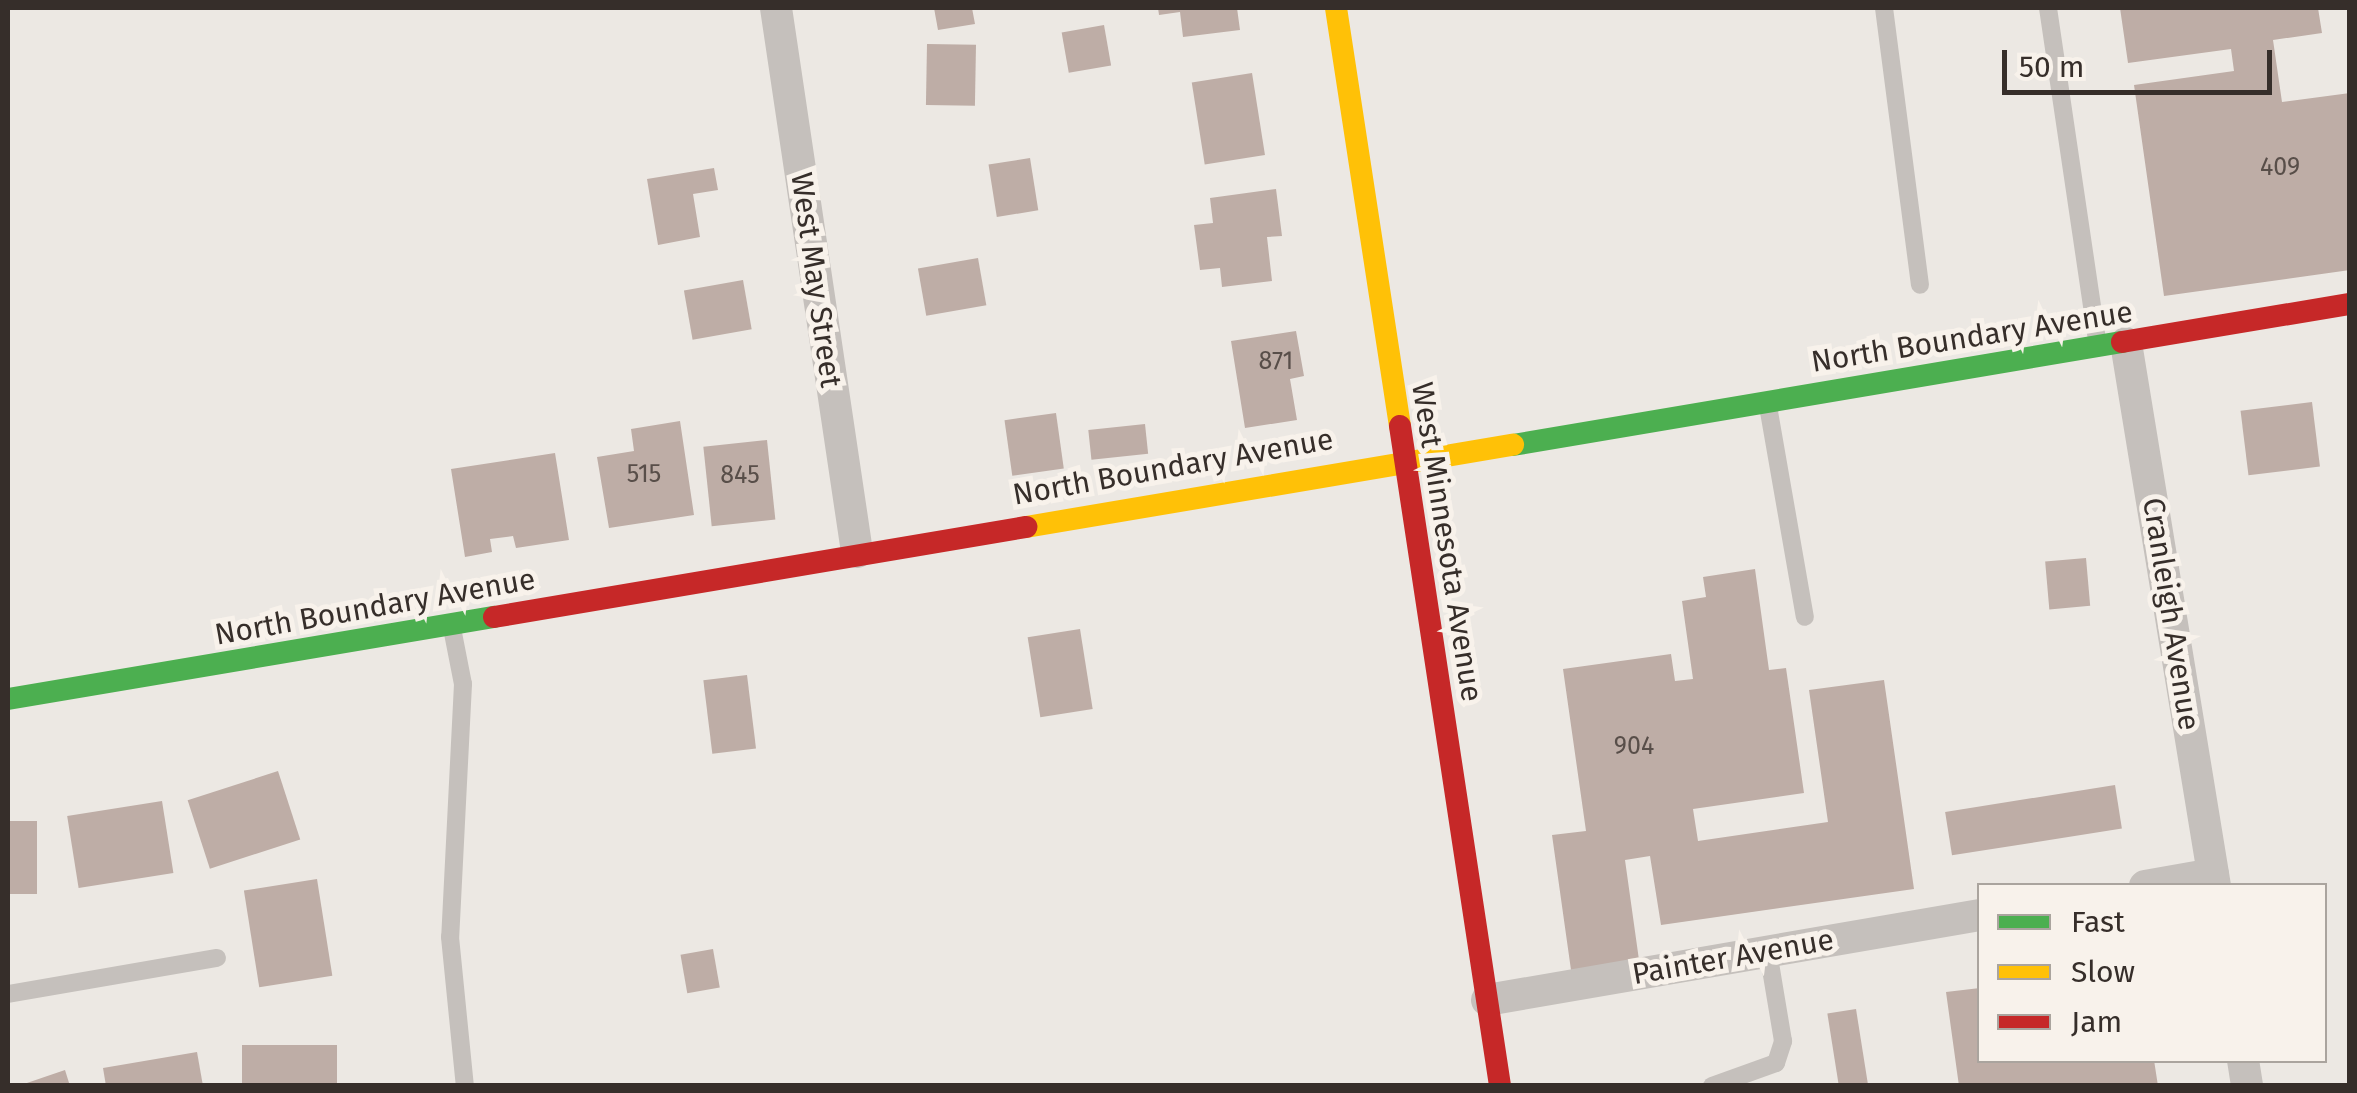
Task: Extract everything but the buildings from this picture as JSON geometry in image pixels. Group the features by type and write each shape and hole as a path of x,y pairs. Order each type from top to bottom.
{"street":[{"name":"West May Street","path":"776,8 857,552"},
{"name":"West Minnesota Avenue","path":"1336,8 1500,1086"},
{"name":"North Boundary Avenue","path":"8,699 1404,458 2112,346 2350,304"},
{"name":"Cranleigh Avenue","path":"2112,346 2214,879"},
{"path":"2175,883 2214,879"},
{"name":"Painter Avenue","path":"1486,1000 1977,915"}],"lane":[{"path":"1884,8 1920,286"},
{"path":"2048,8 2112,346"},
{"path":"1767,400 1805,617"},
{"path":"452,625 463,684 450,937 465,1086"},
{"path":"1712,1086 1776,1063 1783,1041 1768,952"},
{"path":"8,994 217,958"}],"traffic: fast":[{"path":"1513,445 2122,342"},
{"path":"8,699 494,617"}],"traffic: slow":[{"path":"1336,8 1400,426"},
{"path":"1026,527 1513,445"}],"traffic: jam":[{"path":"2122,342 2350,304"},
{"path":"1400,426 1500,1086"},
{"path":"494,617 1026,527"}]}
